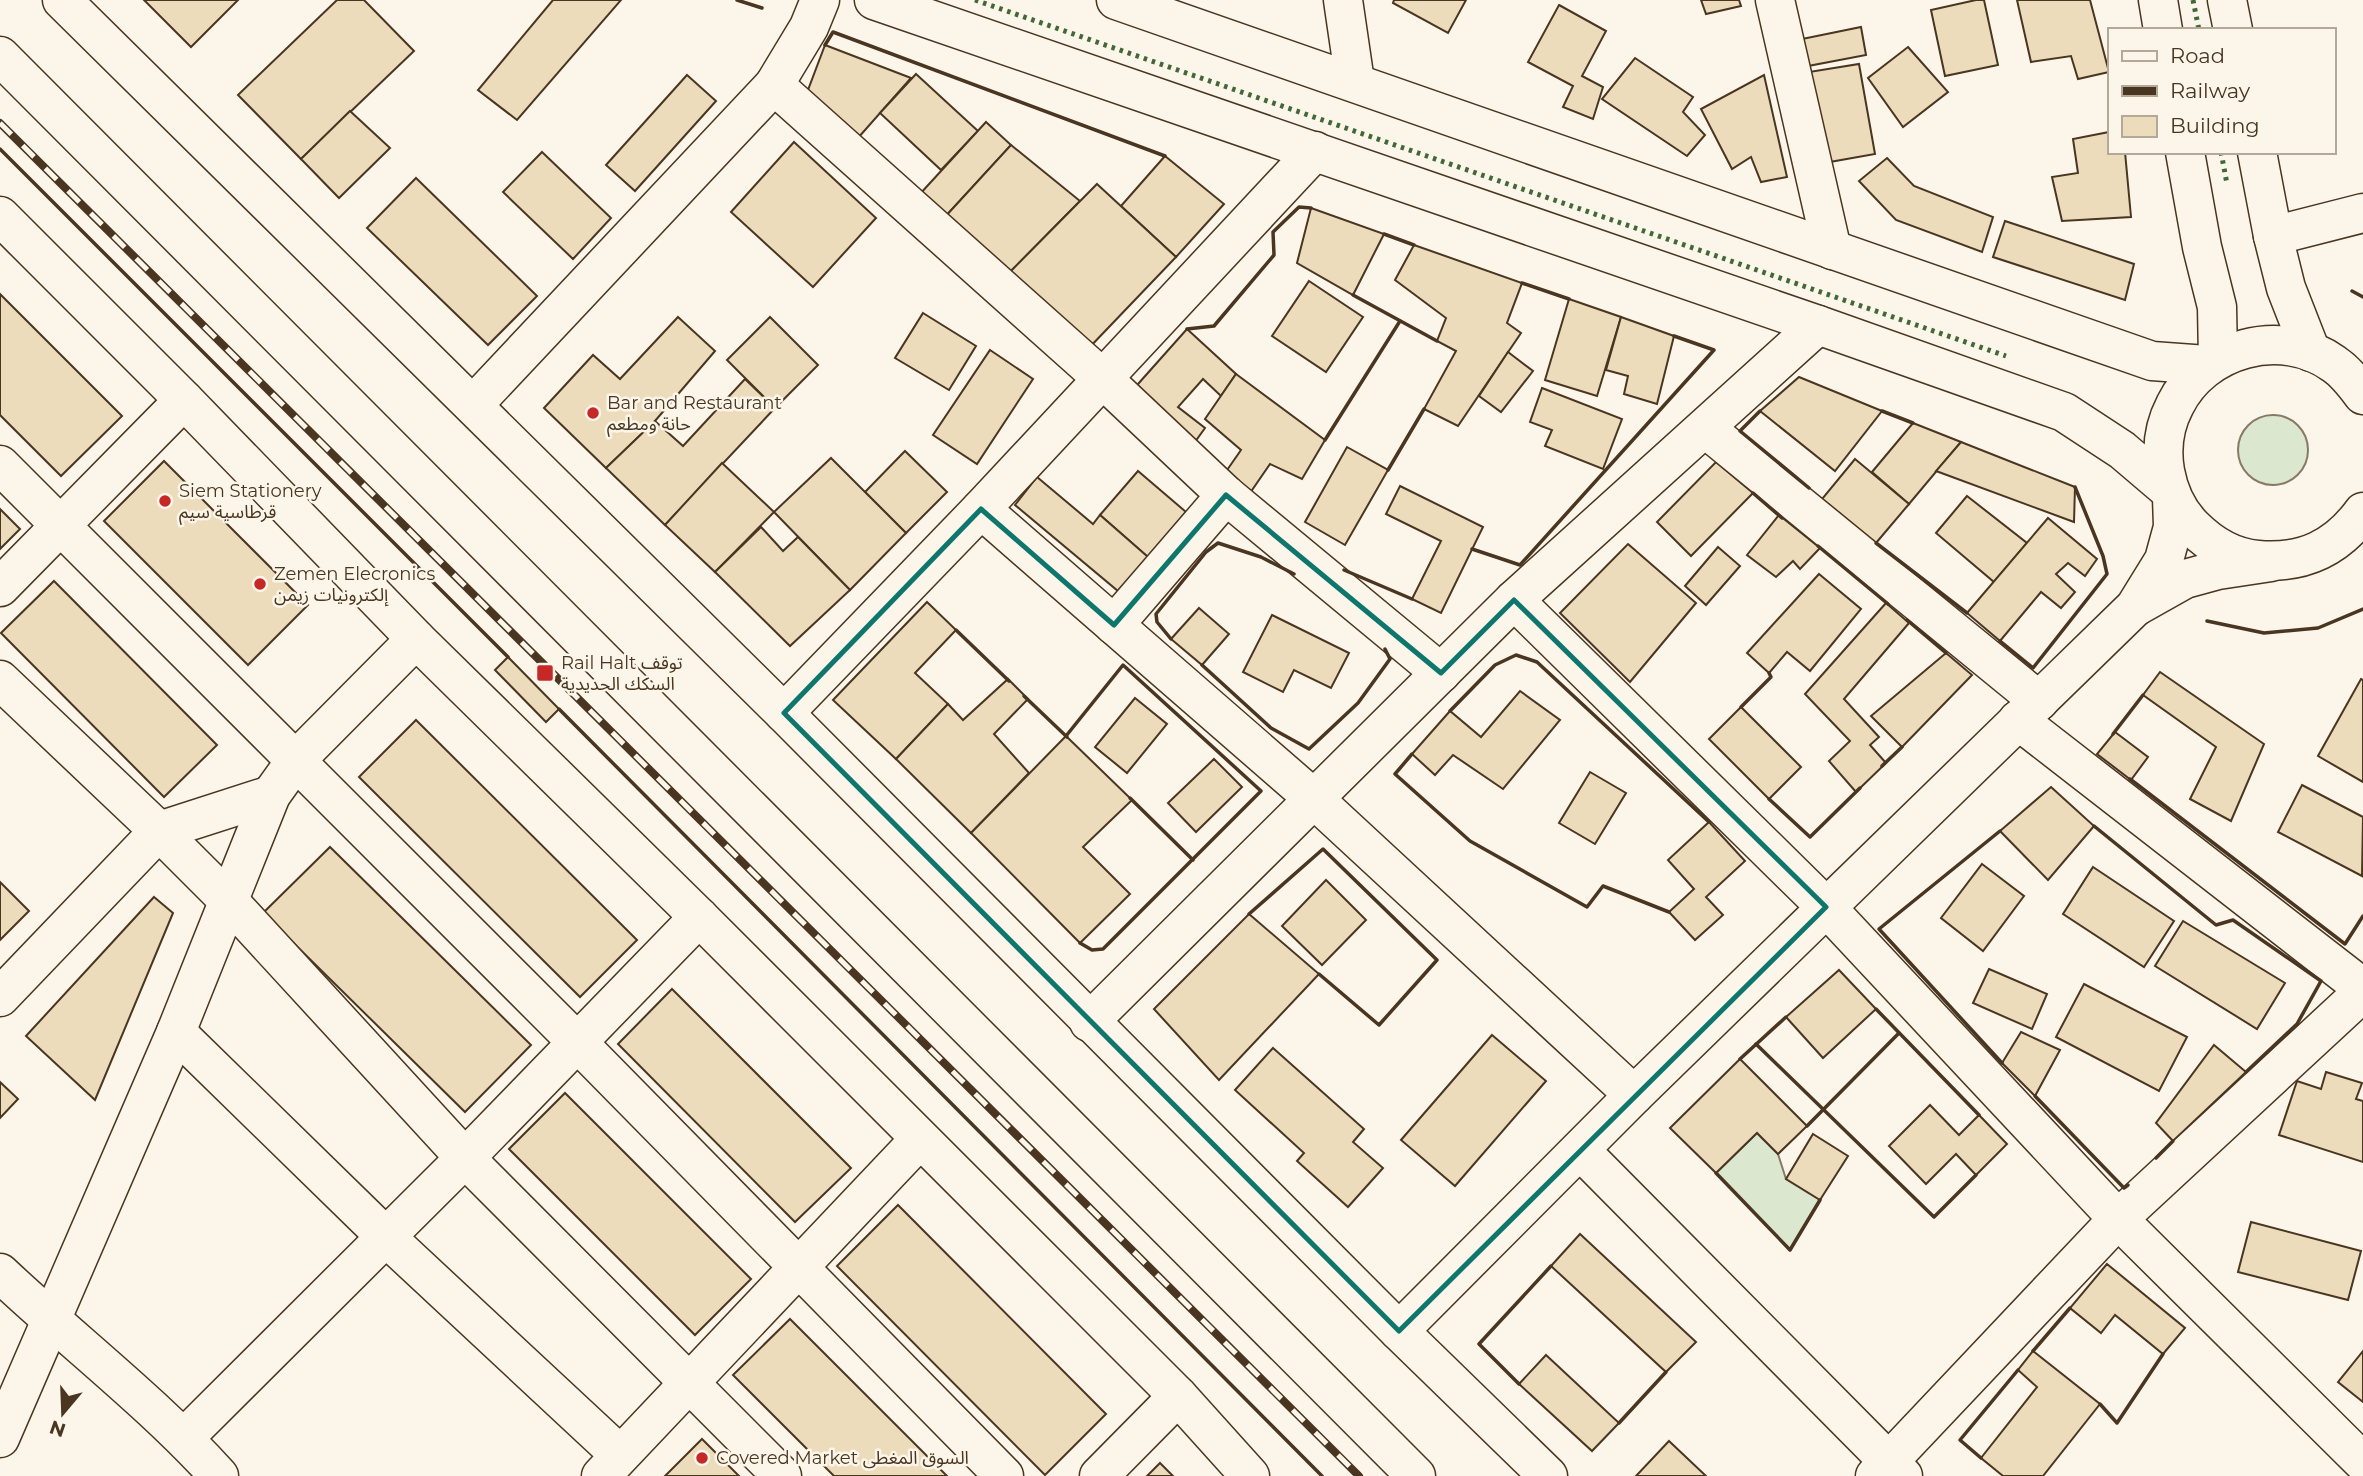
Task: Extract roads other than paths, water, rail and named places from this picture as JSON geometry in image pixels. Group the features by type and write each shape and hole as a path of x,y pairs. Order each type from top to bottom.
{"main road":[{"path":"62,0 473,405 1399,1331 1548,1476"},
{"path":"473,405 774,85 809,27 820,0"},
{"path":"874,0 2064,412 2122,450 2170,494 2185,519 2204,538 2226,552 2250,559 2276,562"},
{"path":"1116,0 2152,361 2213,361"},
{"path":"1343,0 1355,82"},
{"path":"1775,0 1832,250"},
{"path":"2158,0 2163,28"},
{"path":"2227,0 2233,28"},
{"path":"0,56 1416,1476"},
{"path":"774,85 1102,378 1226,495 1441,673"},
{"path":"783,713 981,509 1315,151"},
{"path":"2185,154 2202,247 2217,307 2213,361"},
{"path":"2256,154 2286,288 2311,352"},
{"path":"2273,236 2363,213"},
{"path":"0,216 184,400 416,639 699,917 1178,1396 1250,1476"},
{"path":"1089,1022 1514,600 1818,325"},
{"path":"1399,1331 1634,1095 2135,607 2164,560 2173,527 2162,455 2167,421 2182,390 2213,361 2248,346 2280,345 2311,352 2333,363 2351,378 2363,394"},
{"path":"0,587 184,400"},
{"path":"1580,1150 1889,1471 2118,1219 2363,990 2029,710 1705,428"},
{"path":"0,465 578,1043 1004,1476"},
{"path":"1114,625 1226,495"},
{"path":"981,509 1313,798 1634,1095"},
{"path":"2135,607 2185,579 2218,570 2345,548 2351,529 2363,512"},
{"path":"1514,600 1826,907 2118,1219 2363,1462"},
{"path":"0,1438 176,1032 271,795 296,760 416,639"},
{"path":"0,680 159,831 228,901 465,1158 782,1476"},
{"path":"0,997 159,831 271,795"},
{"path":"184,1438 465,1158 699,917"},
{"path":"176,1032 386,1237 611,1466 920,1139"},
{"path":"0,1273 184,1438 219,1476"},
{"path":"1100,1476 1178,1396"}],"railway":[{"path":"0,123 1359,1476"}],"place":[{"name":"Bar and Restaurant حانة ومطعم","path":"593,413"},
{"name":"Siem Stationery قرطاسية سيم","path":"165,501"},
{"name":"Zemen Elecronics إلكترونيات زيمن","path":"260,584"},
{"name":"Rail Halt توقف السكك الحديدية","path":"545,673"},
{"name":"Covered Market السوق المغطى","path":"702,1458"}]}
